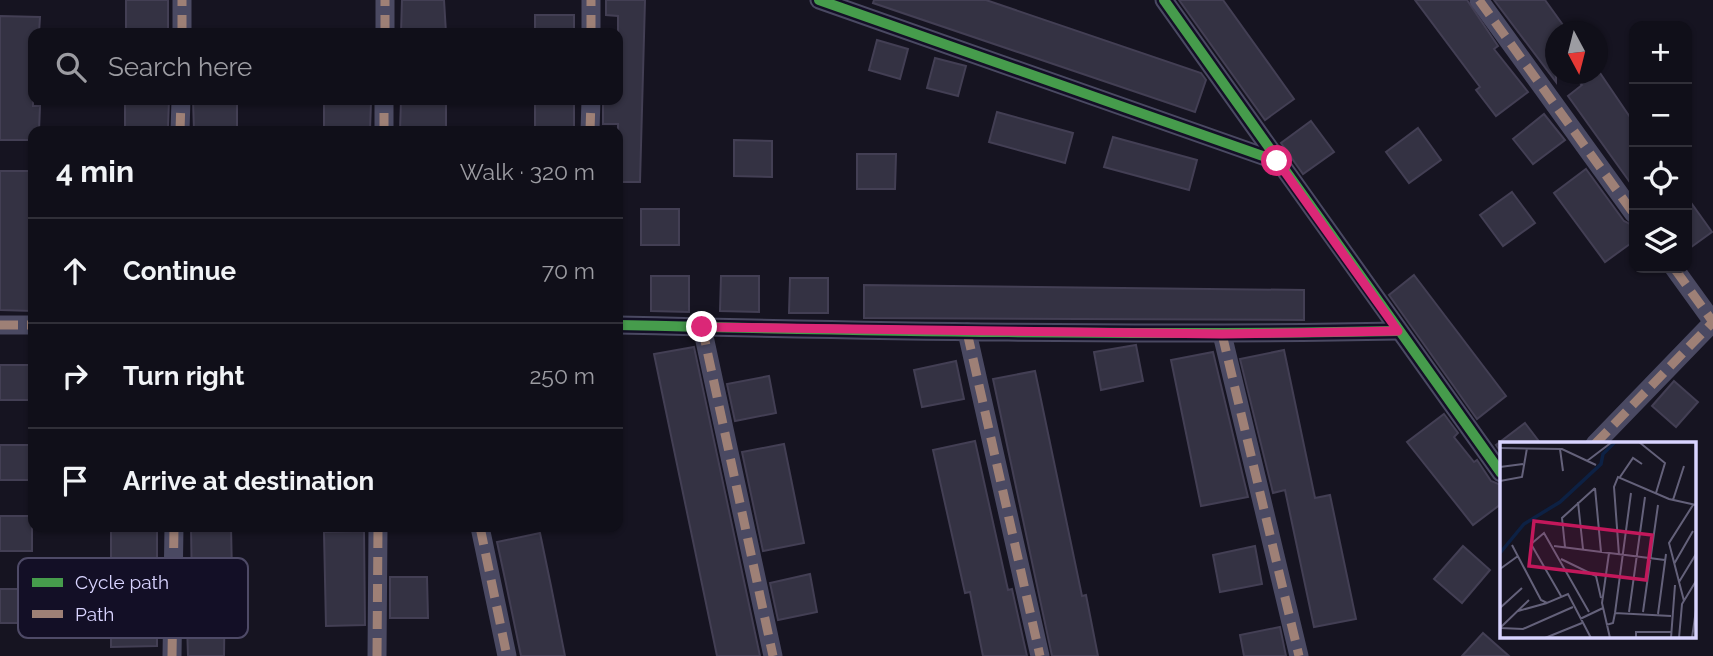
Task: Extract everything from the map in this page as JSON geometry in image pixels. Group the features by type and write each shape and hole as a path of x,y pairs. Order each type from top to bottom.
{"street":[{"path":"182,0 182,28"},
{"path":"385,0 385,28"},
{"path":"591,0 591,28"},
{"path":"819,0 1277,161"},
{"path":"1164,0 1500,472"},
{"path":"1479,0 1631,210"},
{"path":"180,126 181,105"},
{"path":"384,105 384,126"},
{"path":"590,126 591,105"},
{"path":"1597,442 1713,322 1678,273"},
{"path":"0,325 28,326"},
{"path":"623,325 1222,334 1398,331"},
{"path":"702,327 773,656"},
{"path":"967,332 1040,656"},
{"path":"1222,334 1298,656"},
{"path":"174,532 174,558"},
{"path":"377,656 379,532"},
{"path":"481,532 507,656"},
{"path":"172,638 172,656"}],"building":[{"path":"126,0 168,0 168,28 126,28"},
{"path":"402,0 444,0 446,28 401,28"},
{"path":"606,0 645,0 640,182 623,182 623,126 603,124 603,105 623,105 623,28 618,28 618,16 606,15"},
{"path":"874,0 986,0 1201,73 1206,80 1195,112 873,3"},
{"path":"1179,0 1223,0 1294,99 1265,120"},
{"path":"1415,0 1467,0 1498,46 1494,49 1528,92 1496,116 1476,90 1480,87"},
{"path":"1494,0 1545,0 1560,21 1545,21 1545,67"},
{"path":"535,15 574,15 574,28 535,28"},
{"path":"0,16 40,17 39,28 28,28 28,105 40,106 39,126 28,126 28,140 0,140"},
{"path":"877,40 908,49 900,79 869,70"},
{"path":"935,58 966,66 958,96 927,88"},
{"path":"1608,84 1629,116 1629,181 1568,96 1582,85"},
{"path":"125,105 169,105 168,126 125,126"},
{"path":"193,105 237,105 237,126 194,126"},
{"path":"324,105 371,105 370,126 324,126"},
{"path":"401,105 446,105 446,126 400,126"},
{"path":"535,105 574,105 574,126 535,126"},
{"path":"997,112 1073,133 1065,163 989,142"},
{"path":"1544,114 1565,140 1533,164 1513,139"},
{"path":"1311,121 1334,152 1303,174 1281,143"},
{"path":"1418,128 1441,160 1409,183 1386,152"},
{"path":"1113,137 1197,160 1189,190 1104,167"},
{"path":"734,140 772,141 772,177 734,176"},
{"path":"857,154 896,154 895,189 857,189"},
{"path":"1586,169 1624,221 1629,224 1629,245 1605,262 1554,193"},
{"path":"0,171 28,171 28,311 0,310"},
{"path":"1512,192 1535,223 1503,246 1480,215"},
{"path":"1692,204 1712,232 1692,246"},
{"path":"641,209 679,209 679,245 641,245"},
{"path":"1414,275 1506,396 1477,419 1389,295"},
{"path":"651,276 689,276 689,312 651,311"},
{"path":"721,276 759,276 759,312 720,311"},
{"path":"790,278 828,278 828,313 789,313"},
{"path":"864,285 1304,290 1304,320 864,318"},
{"path":"1136,345 1143,381 1101,390 1094,352"},
{"path":"694,347 760,656 717,656 654,354"},
{"path":"1284,350 1315,498 1330,495 1356,619 1314,627 1285,490 1273,493 1240,359"},
{"path":"1213,352 1248,497 1201,506 1171,360"},
{"path":"956,361 964,399 922,407 914,370"},
{"path":"0,365 28,365 28,400 0,400"},
{"path":"1035,371 1082,596 1086,595 1098,656 1052,656 993,379"},
{"path":"769,376 776,413 735,421 727,384"},
{"path":"1674,381 1698,402 1676,427 1652,406"},
{"path":"1444,414 1458,433 1454,437 1474,462 1477,460 1491,481 1500,485 1500,505 1473,525 1407,442"},
{"path":"1525,423 1539,442 1500,442 1500,451 1496,445"},
{"path":"975,441 1008,590 1012,589 1027,656 983,656 970,592 965,593 933,450"},
{"path":"784,444 804,543 763,551 742,452"},
{"path":"0,445 28,445 28,480 0,480"},
{"path":"0,516 28,516 28,532 32,532 32,551 0,551"},
{"path":"111,532 157,532 157,558 111,558"},
{"path":"191,532 231,532 232,558 191,558"},
{"path":"324,532 364,532 365,625 326,626"},
{"path":"540,533 565,656 521,656 497,542"},
{"path":"1255,546 1262,584 1220,592 1213,555"},
{"path":"1463,546 1490,570 1462,603 1434,579"},
{"path":"810,574 817,612 778,620 770,583"},
{"path":"390,577 427,577 428,618 390,618"},
{"path":"0,589 18,589 18,623 0,623"},
{"path":"1280,627 1286,656 1244,656 1240,635"},
{"path":"1483,633 1509,656 1462,656"},
{"path":"111,638 157,638 157,646 111,647"},
{"path":"187,638 224,638 224,656 188,656"}],"marked path":[{"path":"182,0 182,28"},
{"path":"385,0 385,28"},
{"path":"591,0 591,28"},
{"path":"1479,0 1631,210"},
{"path":"180,126 181,105"},
{"path":"384,105 384,126"},
{"path":"590,126 591,105"},
{"path":"1597,442 1713,322 1678,273"},
{"path":"0,325 28,325"},
{"path":"702,327 773,656"},
{"path":"967,332 1040,656"},
{"path":"1222,334 1299,656"},
{"path":"174,532 174,558"},
{"path":"377,656 378,532"},
{"path":"481,532 507,656"},
{"path":"172,638 172,656"}],"cycle path":[{"path":"819,0 1277,161"},
{"path":"1164,0 1500,472"},
{"path":"623,325 1106,333 1398,331"}],"route":[{"path":"702,327 1222,334 1398,331 1277,161"}]}
